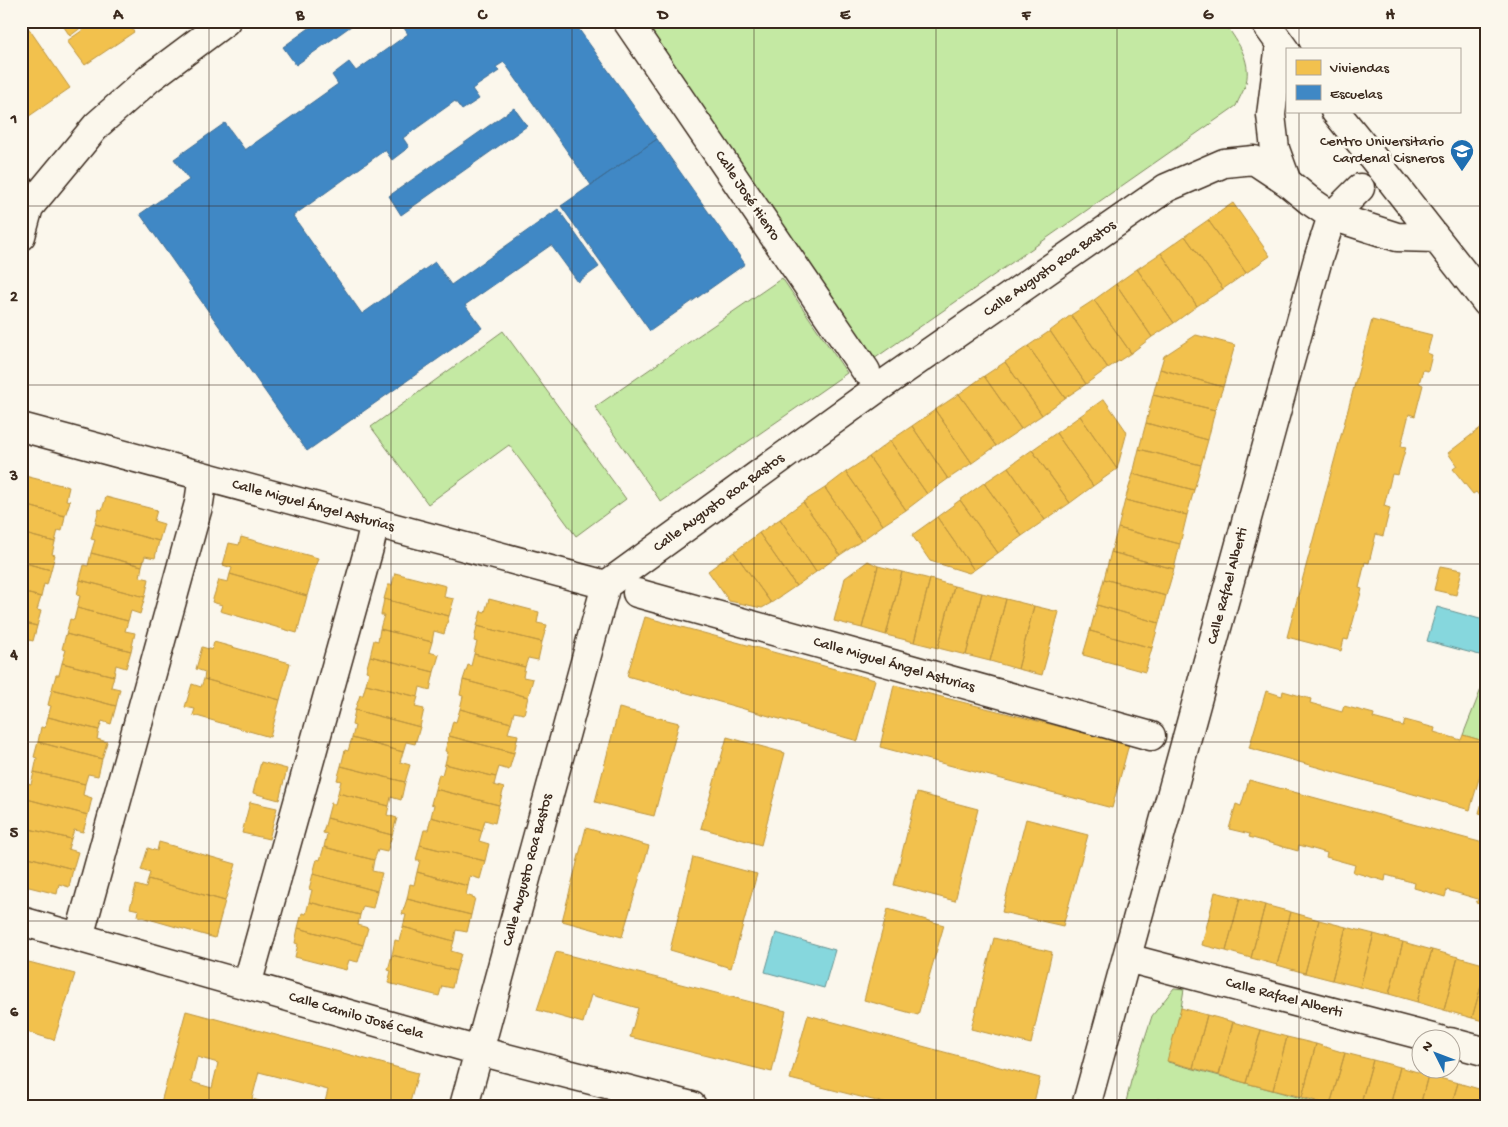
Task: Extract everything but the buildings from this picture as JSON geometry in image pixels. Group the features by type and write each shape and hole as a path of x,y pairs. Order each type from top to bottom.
{"street":[{"path":"21,236 25,201 97,125 150,78 194,30 226,21"},
{"name":"Calle José Hierro","path":"627,21 866,371"},
{"path":"1264,21 1283,48 1271,115 1274,149 1287,182"},
{"path":"1336,112 1487,303"},
{"name":"Calle Augusto Roa Bastos","path":"464,1106 606,585 878,388 1166,188 1224,164 1254,160 1287,182 1321,209"},
{"path":"1321,209 1386,174"},
{"path":"1321,209 1397,237 1436,238"},
{"name":"Calle Rafael Alberti","path":"1086,1106 1318,259 1321,209"},
{"name":"Calle Miguel Ángel Asturias","path":"21,427 606,585"},
{"path":"79,937 199,503 203,476"},
{"path":"247,985 375,522"},
{"name":"Calle Miguel Ángel Asturias","path":"637,593 1151,736"},
{"name":"Calle Camilo José Cela","path":"21,921 479,1051 692,1106"},
{"name":"Calle Rafael Alberti","path":"1127,958 1410,1032"},
{"path":"1460,1045 1487,1052"}],"green space":[{"path":"634,21 1223,21 1242,50 1247,66 1247,74 1245,86 1236,106 871,361"},
{"path":"782,278 847,373 661,502 595,407"},
{"path":"503,331 626,499 576,536 509,445 428,504 371,427"},
{"path":"1487,674 1487,742 1463,735"},
{"path":"1174,988 1184,989 1168,1062 1331,1106 1182,1106 1158,1099 1156,1106 1125,1106 1152,1016"}],"water":[{"path":"1437,607 1487,621 1487,657 1427,641"},
{"path":"776,933 835,950 824,988 765,972"}],"place":[{"name":"Centro Universitario Cardenal Cisneros","path":"1462,172"}]}
